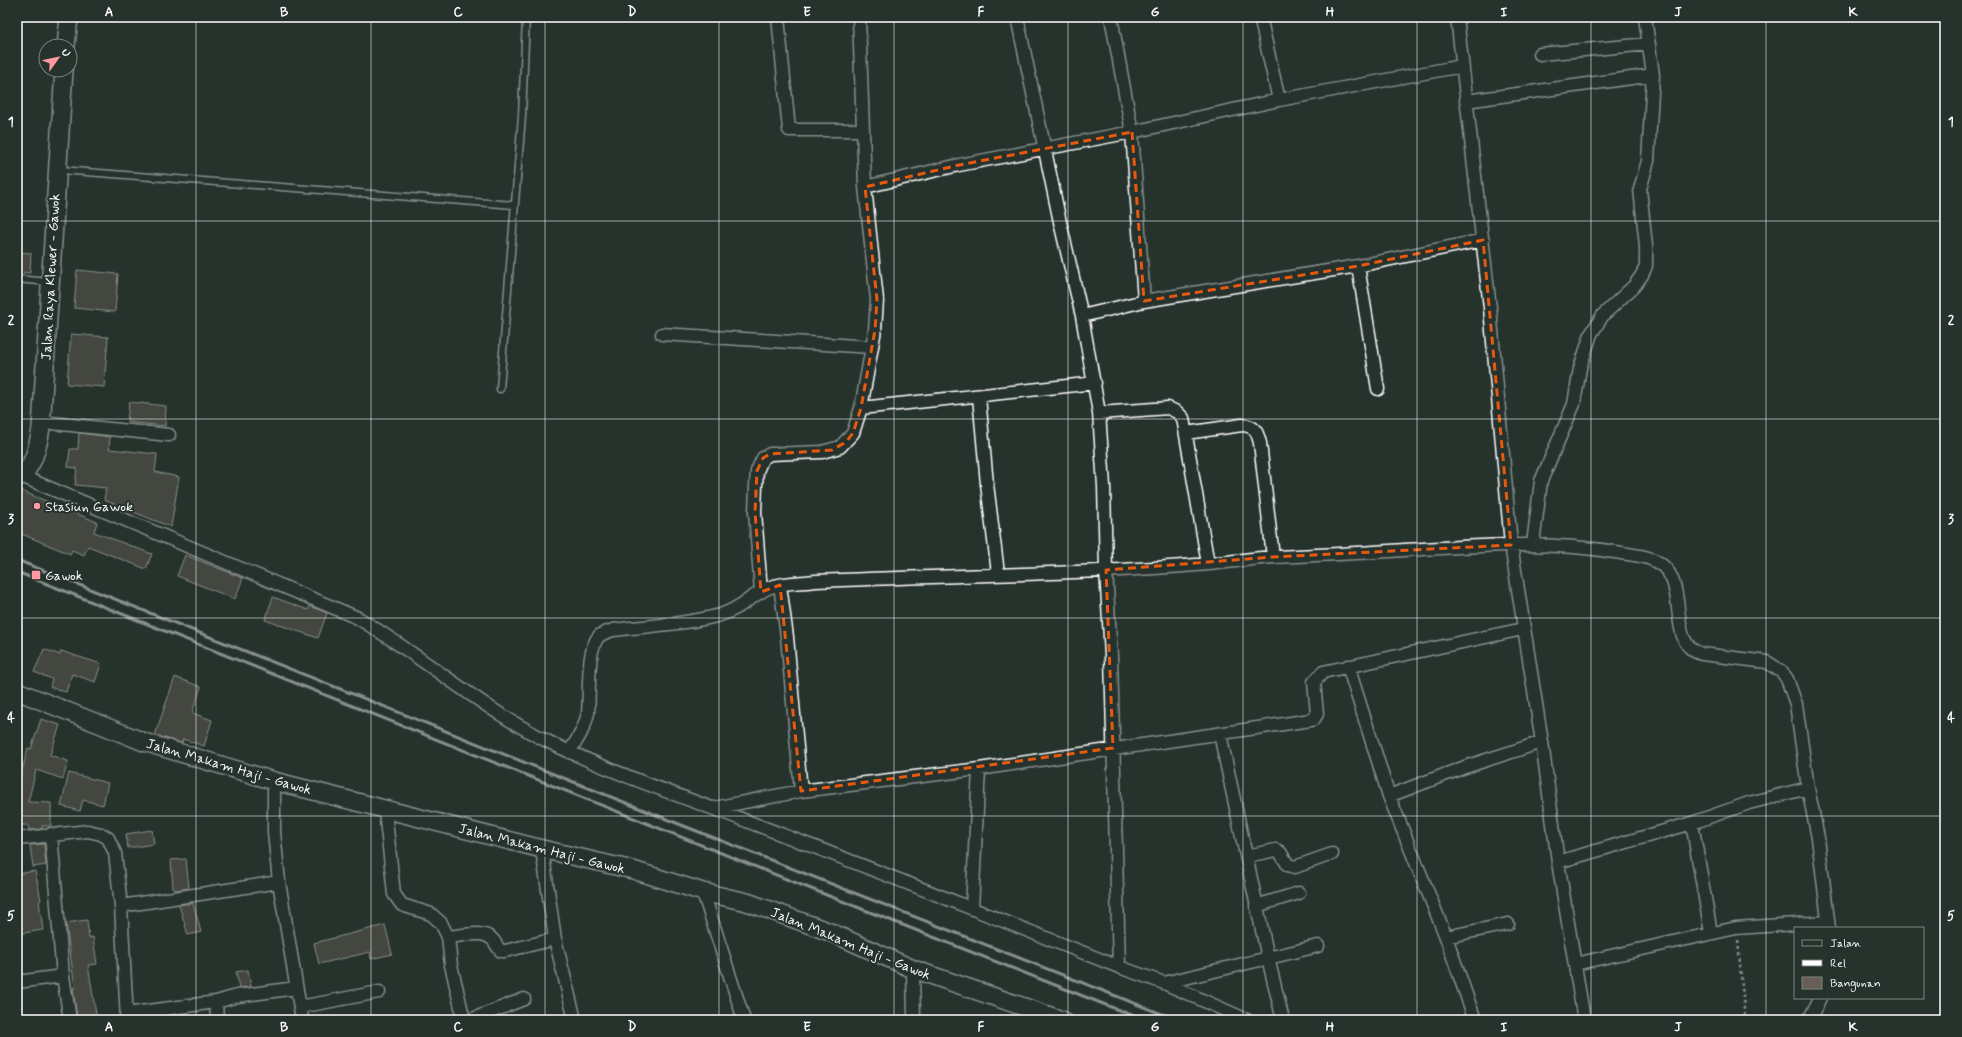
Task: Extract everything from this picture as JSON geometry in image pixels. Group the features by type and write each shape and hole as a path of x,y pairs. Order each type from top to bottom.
{"street":[{"path":"67,38 69,17"},
{"path":"778,17 787,126 789,130 863,130"},
{"path":"761,592 755,512 757,471 761,462 763,458 770,454 822,452 840,447 853,433 861,408 872,347 877,300 865,187 859,17"},
{"path":"1017,17 1044,147 1082,316 1095,382 1099,413 1104,486 1106,570 1111,656 1119,967"},
{"path":"1111,17 1132,132 1144,301"},
{"path":"1457,17 1490,308 1511,545 1523,629 1542,742 1558,862 1584,1020"},
{"path":"1533,544 1541,481 1574,404 1580,368 1591,334 1603,314 1634,286 1642,275 1646,266 1646,246 1640,189 1648,161 1653,75 1645,17"},
{"path":"1261,21 1279,100"},
{"path":"1540,54 1649,44"},
{"path":"865,187 958,164 1132,132 1279,100 1462,66"},
{"path":"1466,101 1653,75"},
{"name":"Jalan Raya Klewer - Gawok","path":"19,476 33,459 39,441 56,169 63,78"},
{"path":"1082,316 1144,301 1358,266 1483,240"},
{"path":"1358,266 1378,389"},
{"path":"662,334 872,347"},
{"path":"861,408 979,397 1095,382"},
{"path":"979,397 987,484 998,573"},
{"path":"1099,413 1173,409 1183,418 1208,564"},
{"path":"41,422 169,435"},
{"path":"1186,433 1242,425 1250,426 1256,430 1260,443 1273,557"},
{"path":"19,476 358,618 394,639 503,716 569,752 623,775 714,808 1164,984 1247,1020"},
{"path":"569,752 581,735 588,713 592,651 600,635 613,630 720,615 738,608 761,592 780,585 816,581 1106,570 1208,564 1273,557 1462,546 1533,544 1593,548 1650,558 1662,564 1672,577 1684,639 1692,651 1702,654 1767,662 1782,672 1787,679 1796,704 1808,788 1818,838 1828,925 1736,928 1576,964"},
{"path":"780,585 787,637 801,791"},
{"path":"714,808 801,791 979,769 1314,719 1317,714 1314,682 1323,672 1523,629"},
{"path":"1348,666 1389,796 1446,937 1475,1020"},
{"name":"Jalan Makam Haji - Gawok","path":"17,691 144,742 274,781 542,849 633,870 703,892 747,902 830,932 913,970 1062,1020"},
{"path":"1220,734 1247,856 1256,906 1283,1020"},
{"path":"1389,796 1465,767 1542,742"},
{"path":"972,909 979,769"},
{"path":"274,781 274,832 279,882 302,1020"},
{"path":"1558,862 1692,823 1749,803 1808,788"},
{"path":"385,810 393,890 396,898 402,905 431,914 441,923 448,937 451,965 464,1020"},
{"path":"1692,823 1712,933"},
{"path":"17,839 51,834 88,832 101,834 108,838 114,853 121,906 127,1017 216,1002 237,996 296,988"},
{"path":"51,834 63,976 70,1020"},
{"path":"542,849 555,939 575,1020"},
{"path":"1247,856 1276,850 1280,852 1286,864 1292,867 1332,854"},
{"path":"121,906 279,882"},
{"path":"703,892 744,1020"},
{"path":"1256,906 1299,892"},
{"path":"1446,937 1508,924"},
{"path":"448,937 480,934 488,936 501,951 555,939"},
{"path":"1164,984 1318,946"},
{"path":"913,970 914,1020"},
{"path":"17,982 63,976"},
{"path":"300,1007 379,992"},
{"path":"470,1020 524,998"},
{"path":"1809,1020 1820,999"},
{"path":"216,1002 217,1020"}],"lane":[{"path":"500,389 522,116 526,17"},
{"path":"56,169 514,205"},
{"path":"17,280 49,282"}],"path":[{"path":"1736,928 1745,1020"}],"highlighted area":[{"path":"1132,132 1144,301 1358,266 1483,240 1511,545 1273,557 1106,570 1113,748 801,791 780,585 761,592 755,512 757,471 763,458 770,454 832,450 846,442 853,433 861,408 875,330 877,300 865,187 959,165"}],"building":[{"path":"17,252 31,253 30,273 17,272"},
{"path":"77,270 118,274 115,312 74,308"},
{"path":"71,334 108,337 104,387 67,384"},
{"path":"129,402 166,406 165,426 127,422"},
{"path":"79,433 110,437 109,449 157,454 155,472 179,477 171,527 104,500 106,488 75,485 77,468 68,467 70,449 78,449"},
{"name":"Stasiun Gawok","path":"17,489 97,522 94,532 152,554 146,569 88,546 84,555 72,550 70,554 17,532"},
{"path":"185,555 243,578 235,599 177,576"},
{"path":"273,597 308,610 310,606 327,613 318,638 265,620"},
{"path":"44,649 60,655 61,651 101,664 95,682 72,674 66,692 50,687 52,679 34,672"},
{"path":"175,677 201,687 192,713 212,720 204,746 183,739 182,743 155,735"},
{"path":"41,719 60,725 50,755 68,761 63,779 36,770 28,802 51,803 51,826 42,826 42,829 29,830 28,825 22,825 21,830 17,829 17,790 28,748 31,749"},
{"path":"69,773 108,783 103,805 83,800 80,811 61,806"},
{"path":"152,830 154,844 128,848 126,834"},
{"path":"44,844 46,865 33,867 30,845"},
{"path":"186,859 189,888 175,890 173,888 171,860"},
{"path":"35,871 41,900 39,901 43,930 17,934 17,874"},
{"path":"193,903 201,932 188,935 179,905"},
{"path":"87,920 89,938 93,937 97,964 88,965 96,1014 77,1017 73,988 75,988 66,923"},
{"path":"385,925 392,954 371,959 370,952 319,964 314,943"},
{"path":"248,970 251,987 239,988 236,972"}],"railway":[{"path":"17,560 684,826 1177,1020"},
{"path":"17,572 1144,1020"}],"place":[{"name":"Stasiun Gawok","path":"37,506"},
{"name":"Gawok","path":"36,575"}]}
